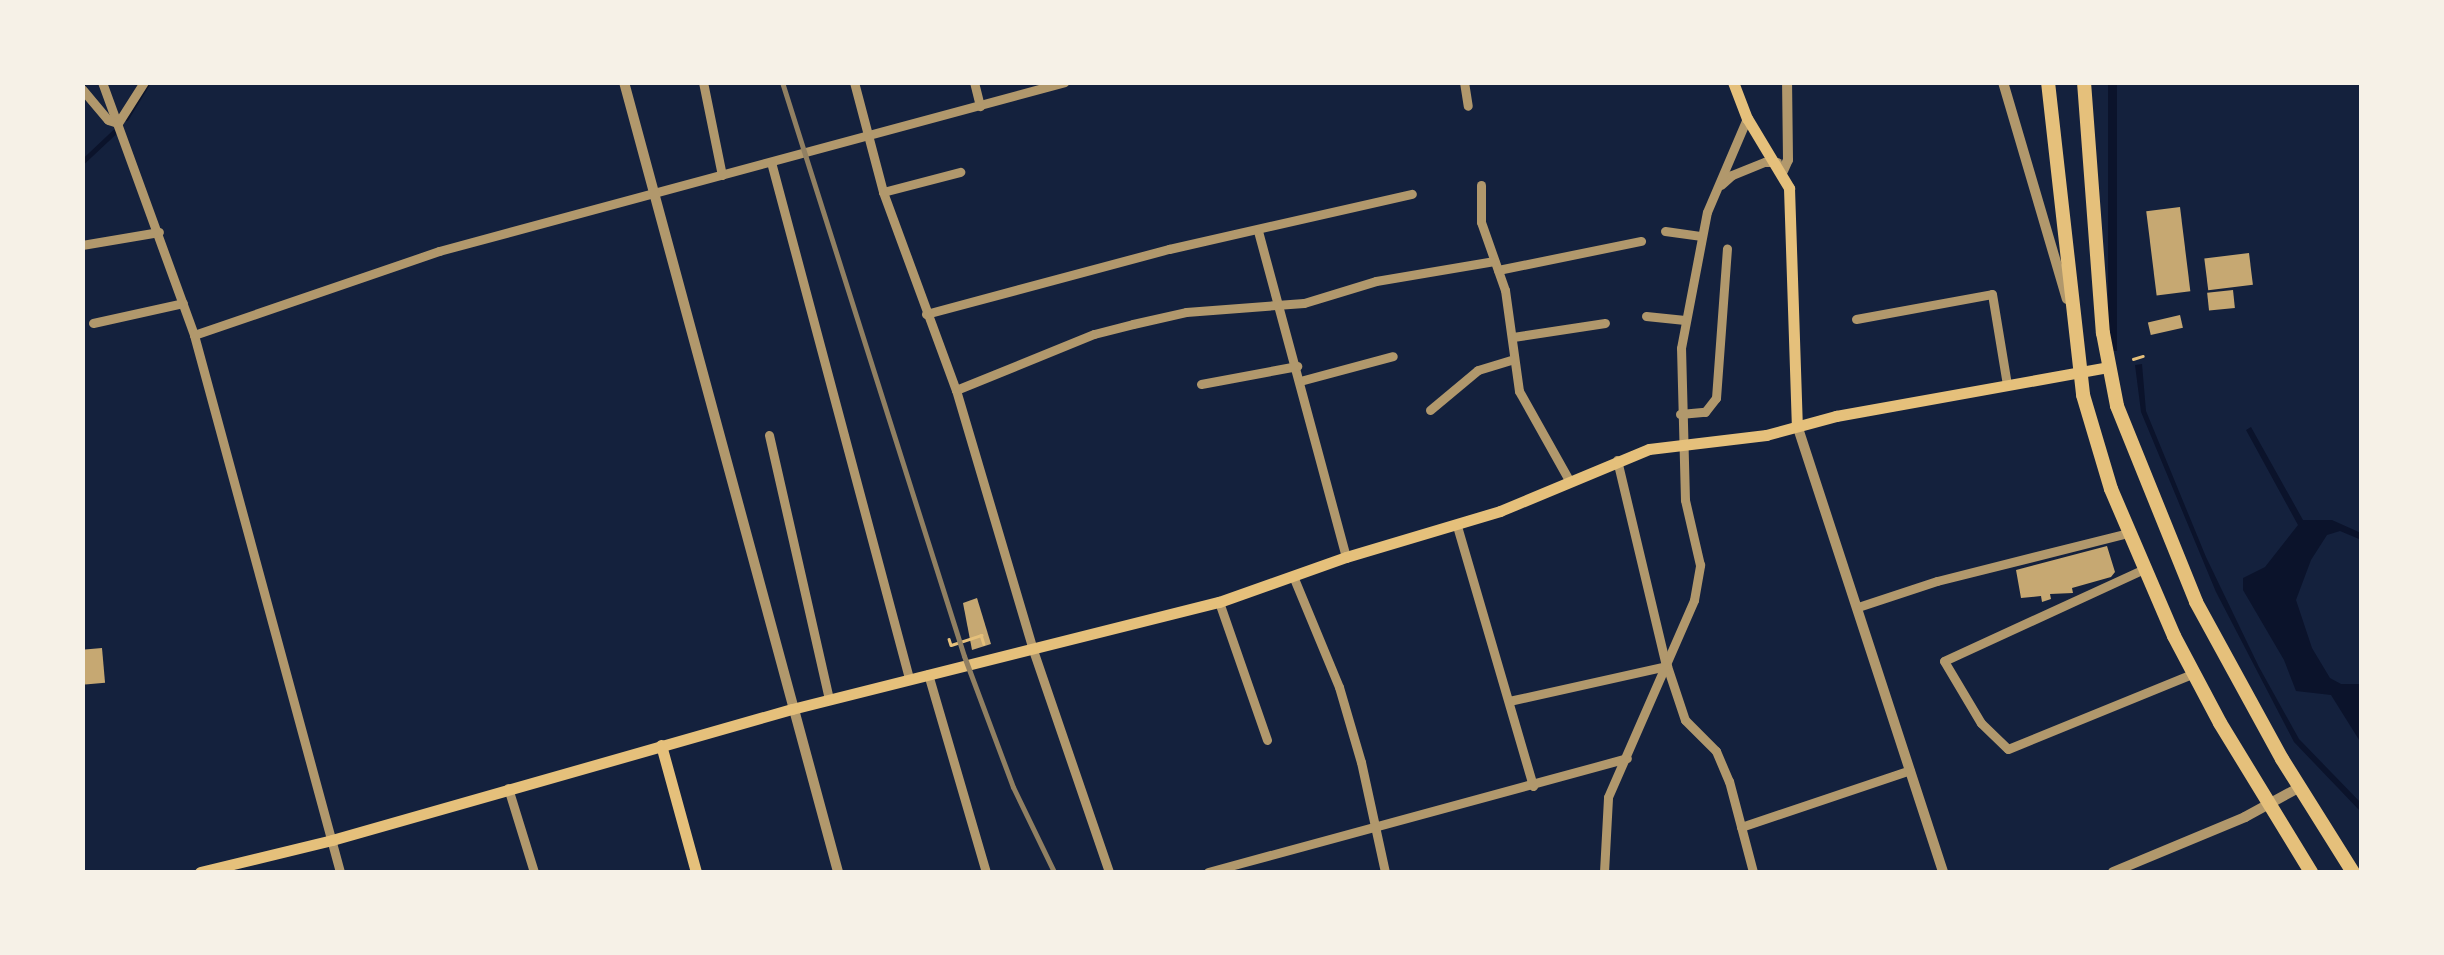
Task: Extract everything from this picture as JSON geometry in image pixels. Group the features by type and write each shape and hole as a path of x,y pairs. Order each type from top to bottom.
{"highway":[{"path":"2048,82 2073,319 2091,426 2128,532 2194,673 2311,872"},
{"path":"2084,82 2108,367 2117,406 2176,561 2254,710 2354,872"}],"main road":[{"path":"1733,82 1747,118 1780,167 1788,188 1798,425"},
{"path":"200,872 332,840 792,708 1219,602 1346,557 1457,526 1536,498 1616,460 1682,443 1766,434 2108,367"},
{"path":"661,745 696,872"}],"street":[{"path":"102,82 194,336 340,872"},
{"path":"118,124 144,82"},
{"path":"624,82 786,667 792,708 838,872"},
{"path":"704,82 722,175"},
{"path":"854,82 884,192 956,390 1034,650 1109,872"},
{"path":"974,82 980,106"},
{"path":"1464,82 1468,106"},
{"path":"1718,188 1732,175 1765,162 1780,167 1788,160 1787,82"},
{"path":"2003,82 2073,319"},
{"path":"194,336 439,250 1058,83"},
{"path":"82,89 108,120 118,124"},
{"path":"1604,872 1608,797 1687,625 1700,565 1686,500 1680,414 1685,320 1702,236 1747,118"},
{"path":"771,162 909,678"},
{"path":"884,192 960,172"},
{"path":"1481,185 1480,222 1496,266 1513,337 1519,391 1568,480"},
{"path":"926,314 1170,249 1412,194"},
{"path":"1258,231 1275,306 1297,366 1346,557"},
{"path":"82,245 159,232"},
{"path":"1665,232 1702,236"},
{"path":"956,390 1094,334 1186,312 1304,303 1403,275 1496,266 1641,242"},
{"path":"1680,414 1704,412 1716,398 1727,248"},
{"path":"1856,319 1992,294 2008,385"},
{"path":"93,323 183,303"},
{"path":"1646,316 1685,320"},
{"path":"1513,337 1605,324"},
{"path":"1300,381 1392,356"},
{"path":"1430,410 1478,370 1513,359"},
{"path":"1201,384 1297,366"},
{"path":"1798,425 1942,872"},
{"path":"769,435 829,699"},
{"path":"1616,460 1666,666 1685,720 1716,751 1753,872"},
{"path":"1457,526 1533,786"},
{"path":"1858,608 1937,582 2128,532"},
{"path":"2144,569 1944,661 1981,723 2008,749 2194,673"},
{"path":"1293,576 1338,688 1385,872"},
{"path":"1219,602 1266,740"},
{"path":"1509,701 1666,666"},
{"path":"928,674 986,872"},
{"path":"1208,872 1376,830 1627,758"},
{"path":"1741,827 1910,770"},
{"path":"508,788 534,872"},
{"path":"2113,872 2271,805 2300,788"},
{"path":"1605,857 1614,872"}],"path":[{"path":"2133,359 2143,356"},
{"path":"949,639 951,644 981,635 986,650"}],"water":[{"path":"2108,83 2117,83 2117,351 2108,351"},
{"path":"2142,364 2146,411 2206,557 2259,667 2299,739 2361,803 2361,812 2294,742 2216,592 2141,412 2135,365"},
{"path":"2251,427 2303,520 2332,520 2361,533 2361,547 2359,539 2340,531 2327,535 2311,560 2296,600 2312,648 2330,678 2341,684 2361,684 2361,743 2331,695 2296,691 2284,660 2243,590 2243,578 2265,567 2298,525 2246,430"}],"building":[{"path":"2180,207 2190,291 2157,296 2146,211"},
{"path":"2249,253 2253,285 2208,290 2204,258"},
{"path":"2233,290 2235,308 2209,311 2207,293"},
{"path":"2180,315 2183,328 2151,335 2148,322"},
{"path":"2107,546 2115,572 2111,577 2072,588 2073,593 2050,594 2051,599 2042,602 2041,596 2021,598 2016,570"},
{"path":"977,598 991,644 972,650 963,603"},
{"path":"102,648 105,683 85,685 82,650"}],"waterway":[{"path":"126,118 148,82"},
{"path":"82,162 114,132"}],"railway":[{"path":"782,82 964,656 1013,787 1054,872"}]}
